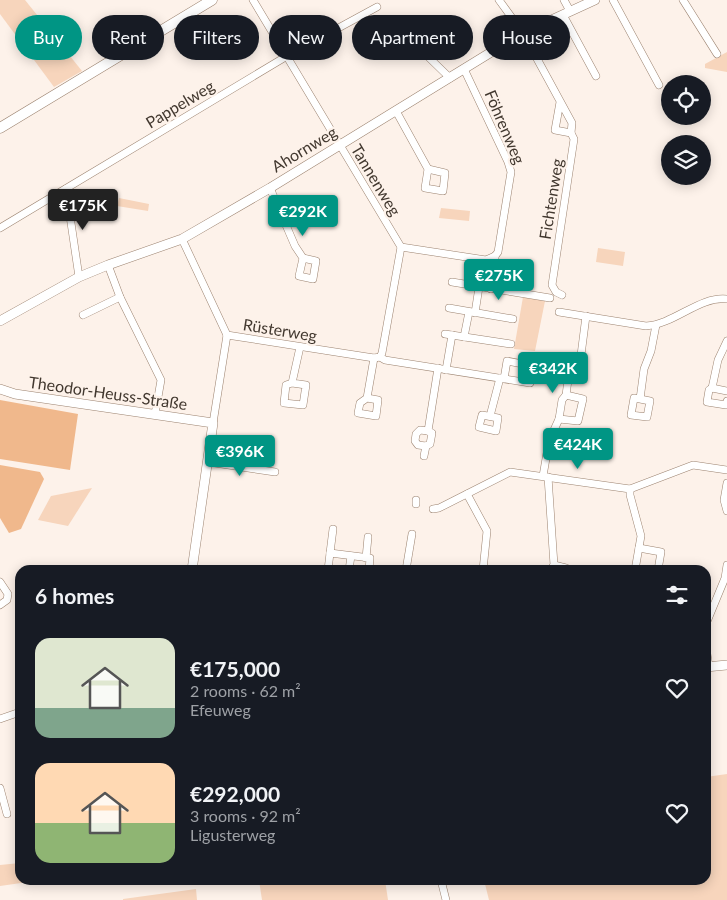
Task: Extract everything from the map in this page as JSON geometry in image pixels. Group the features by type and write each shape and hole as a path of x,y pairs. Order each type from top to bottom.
{"main road":[{"path":"0,128 205,2"}],"street":[{"name":"Tannenweg","path":"253,0 269,26"},
{"path":"498,0 509,15"},
{"path":"564,0 567,13 596,76"},
{"name":"Ahornweg","path":"563,15 596,0"},
{"path":"613,0 659,85"},
{"path":"683,0 717,54"},
{"name":"Pappelweg","path":"342,26 377,7"},
{"name":"Ahornweg","path":"0,321 79,277 182,239 340,146 483,58"},
{"name":"Pappelweg","path":"0,228 280,60"},
{"name":"Tannenweg","path":"289,60 400,247"},
{"path":"431,60 450,78"},
{"path":"537,60 572,123 571,133 555,130 560,102"},
{"name":"Föhrenweg","path":"464,69 508,162 510,172 500,245 495,256 491,288"},
{"path":"396,111 428,170"},
{"name":"Fichtenweg","path":"562,295 556,292 552,285 574,139 571,133"},
{"path":"270,188 295,246 303,258"},
{"path":"66,189 79,277"},
{"name":"Rüsterweg","path":"182,239 227,335 377,357 385,360 502,379 530,383 533,366 507,362 502,379"},
{"path":"367,398 377,357 382,353 400,247 486,260 495,256"},
{"path":"108,265 120,298 161,380 155,414"},
{"path":"452,282 550,298"},
{"path":"464,337 479,287"},
{"path":"83,315 120,298"},
{"path":"559,312 646,326 664,323 710,301 720,298 727,299"},
{"path":"448,308 513,319"},
{"path":"552,565 545,477 548,441 559,419 562,400 566,396 568,380 581,355 586,316"},
{"path":"640,399 644,370 651,351 656,325"},
{"path":"193,565 227,335"},
{"path":"446,370 449,335 511,344"},
{"path":"727,341 718,360 707,402 726,405 727,401"},
{"path":"292,382 300,347"},
{"path":"428,431 438,368"},
{"path":"490,416 502,379"},
{"path":"712,388 727,391"},
{"name":"Theodor-Heuss-Straße","path":"0,389 15,394 213,423"},
{"path":"559,419 578,421 582,399 566,396"},
{"path":"424,456 426,446 430,444 432,433 420,430 416,434 415,441 418,445 426,446"},
{"path":"208,462 275,472"},
{"path":"433,509 439,508 510,472 630,488 693,465 727,470"},
{"path":"727,483 724,500 727,511"},
{"path":"630,488 630,495 641,536 636,565"},
{"path":"467,494 488,531 483,565"},
{"path":"329,565 333,529"},
{"path":"407,565 412,534"},
{"path":"366,558 368,537"},
{"path":"639,548 661,552 659,565"},
{"path":"330,553 370,558 369,565"},
{"path":"350,565 351,556"},
{"path":"711,611 727,565"},
{"path":"0,582 8,594 6,600 0,605"},
{"path":"711,667 727,665"},
{"path":"0,719 15,714"},
{"path":"0,788 7,814"},
{"path":"443,885 446,900"}],"shaded area":[{"path":"0,0 25,0 37,15 15,15 15,34 0,14"},
{"path":"727,52 727,72 705,68 705,64"},
{"path":"34,60 73,60 82,71 54,87"},
{"path":"119,198 149,204 148,211 117,206"},
{"path":"441,208 470,211 469,221 439,218"},
{"path":"598,248 625,252 623,266 596,262"},
{"path":"523,297 545,301 535,351 514,349"},
{"path":"0,400 78,414 70,470 0,459"},
{"path":"0,465 40,472 44,479 21,529 9,533 0,518"},
{"path":"92,488 68,526 38,520 51,496"},
{"path":"727,774 727,900 489,900 485,885 711,885 711,776"},
{"path":"15,864 15,884 0,886 0,865"},
{"path":"260,885 386,885 388,900 262,900"},
{"path":"196,889 197,900 123,900 123,899"}]}
